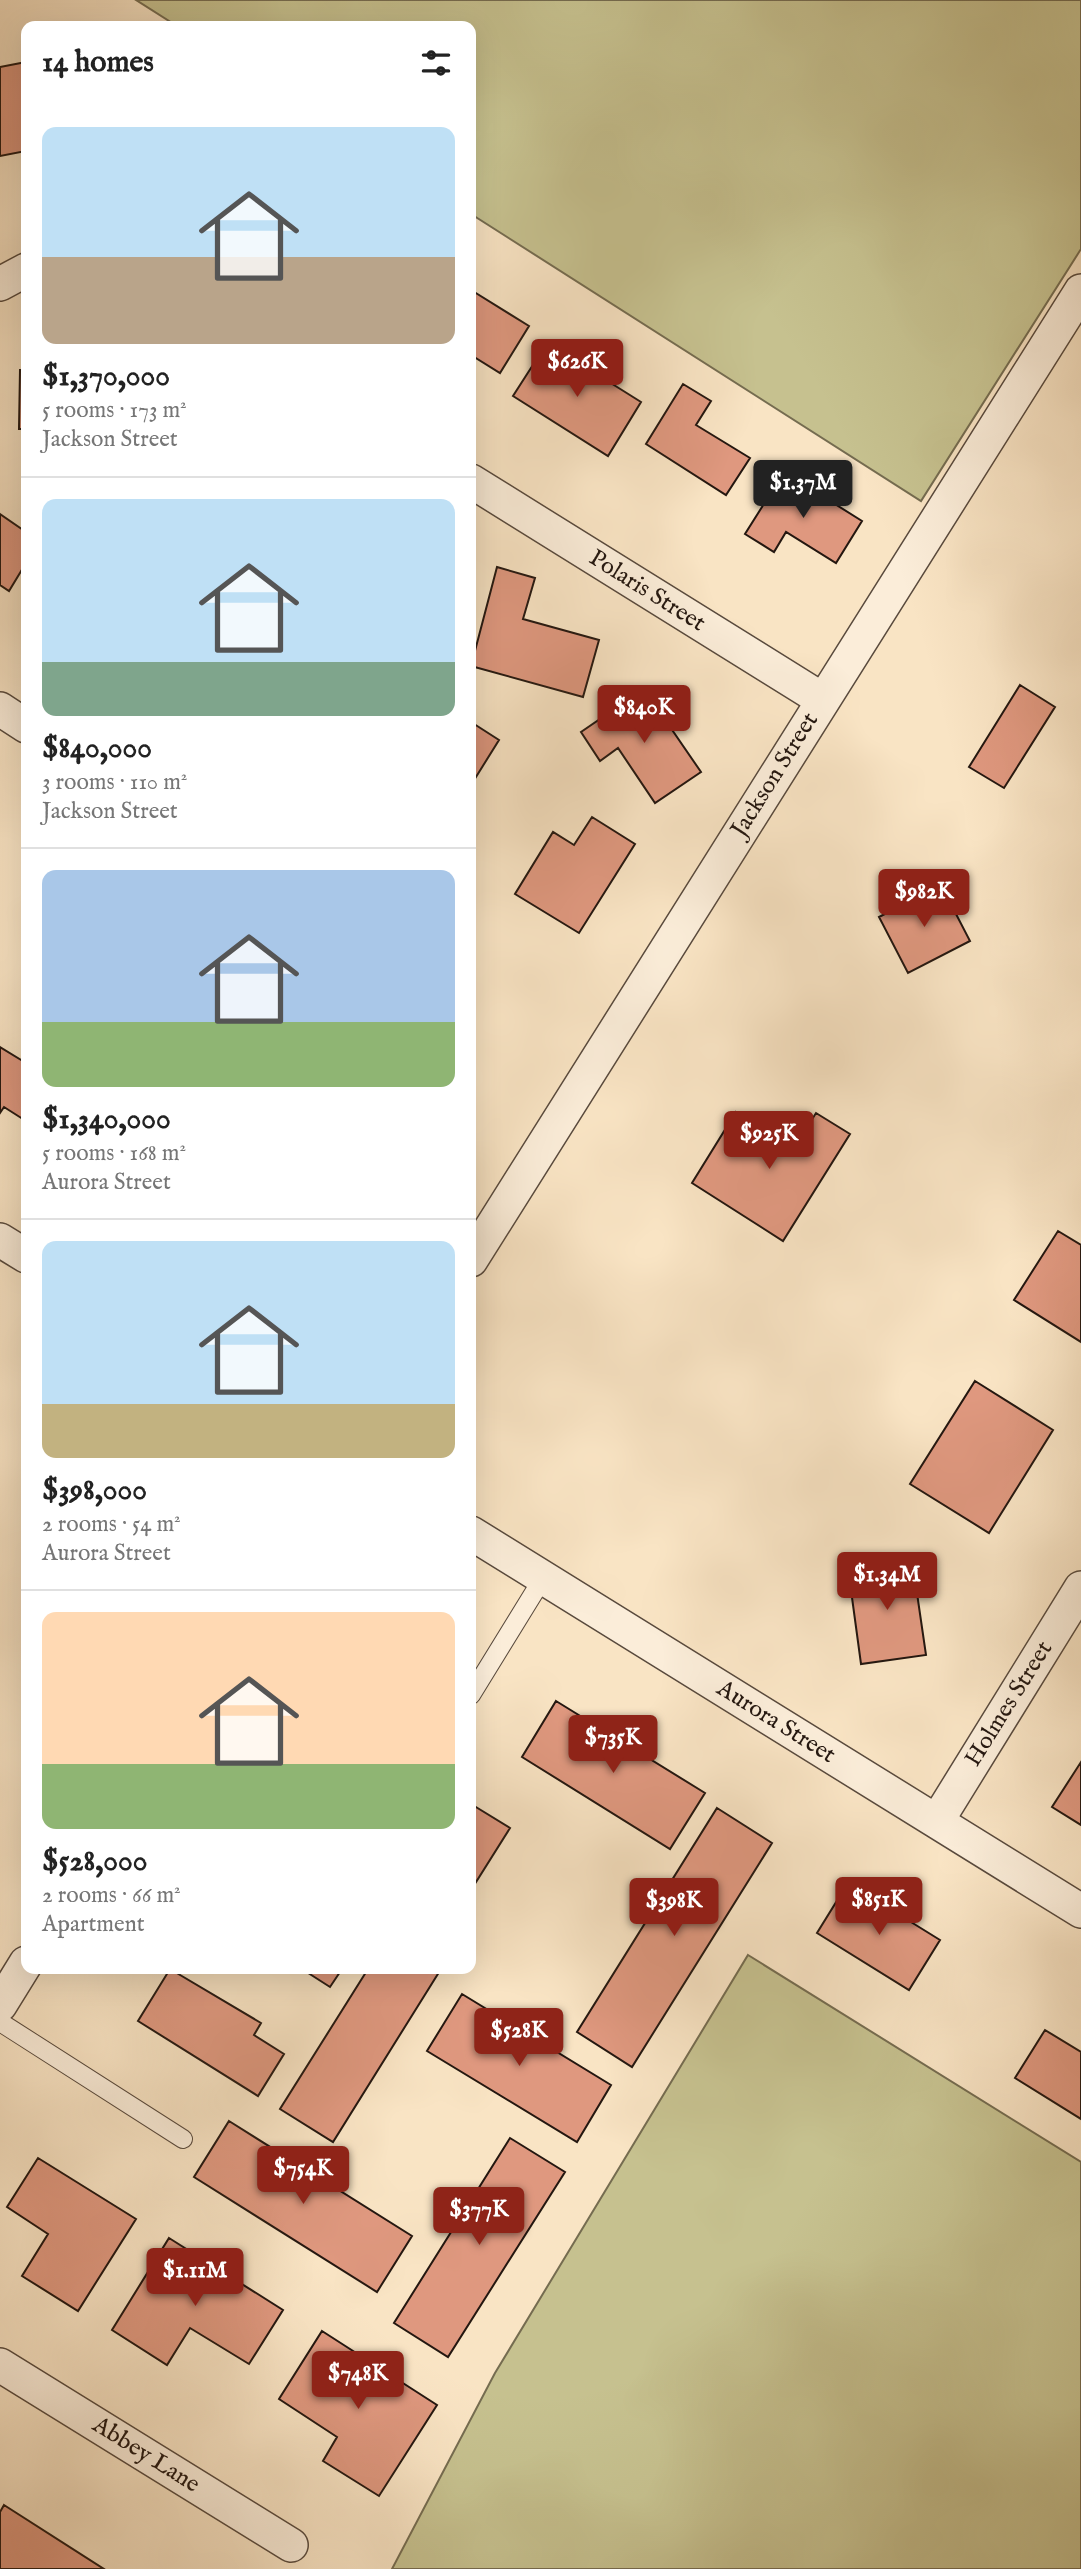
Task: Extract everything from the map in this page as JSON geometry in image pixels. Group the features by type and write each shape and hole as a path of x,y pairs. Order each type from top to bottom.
{"street":[{"path":"0,284 21,273"},
{"name":"Jackson Street","path":"476,1252 1081,291"},
{"name":"Polaris Street","path":"476,490 823,700"},
{"path":"0,709 21,723"},
{"path":"0,1240 21,1253"},
{"name":"Aurora Street","path":"476,1536 1081,1911"},
{"name":"Holmes Street","path":"937,1821 1081,1588"},
{"path":"0,2005 21,1971"},
{"name":"Abbey Lane","path":"0,2365 291,2545"}],"lane":[{"path":"476,1687 543,1578"},
{"path":"0,2022 183,2139"}],"shaded area":[{"path":"136,0 1081,0 1081,249 921,501 476,217 476,21 169,21"},
{"path":"748,1955 1081,2162 1081,2569 392,2569 495,2373"}],"building":[{"path":"21,63 21,152 0,156 0,67"},
{"path":"476,293 529,326 500,373 476,358"},
{"path":"547,343 641,402 608,456 513,396"},
{"path":"20,370 21,370 21,429"},
{"path":"683,384 711,401 696,425 750,458 726,495 646,444"},
{"path":"784,472 862,521 836,563 786,532 774,552 745,534"},
{"path":"0,514 21,529 21,571 9,591 0,585"},
{"path":"497,567 535,578 523,619 599,640 583,697 476,667 476,647"},
{"path":"1020,685 1055,707 1004,788 969,767"},
{"path":"644,689 701,772 655,803 618,748 600,761 581,732"},
{"path":"476,725 499,740 476,777"},
{"path":"592,817 635,844 579,933 515,894 553,832 574,845"},
{"path":"941,885 970,941 908,973 879,917"},
{"path":"0,1047 21,1060 21,1118 4,1107 0,1113"},
{"path":"736,1112 794,1148 816,1113 850,1134 783,1241 692,1183"},
{"path":"1058,1231 1081,1245 1081,1342 1014,1300"},
{"path":"975,1381 1053,1430 989,1533 910,1484"},
{"path":"912,1559 926,1655 861,1664 848,1568"},
{"path":"556,1701 705,1793 670,1849 522,1757"},
{"path":"1081,1762 1081,1825 1052,1807"},
{"path":"476,1807 510,1828 476,1882"},
{"path":"717,1808 772,1843 632,2067 577,2032"},
{"path":"848,1883 940,1940 909,1990 817,1933"},
{"path":"167,1974 178,1974 261,2023 254,2035 284,2054 258,2096 138,2021"},
{"path":"310,1974 339,1974 330,1987"},
{"path":"365,1974 438,1974 333,2142 280,2109"},
{"path":"462,1994 611,2085 577,2142 427,2051"},
{"path":"1045,2030 1081,2052 1081,2119 1015,2078"},
{"path":"229,2121 412,2236 377,2292 194,2177"},
{"path":"510,2138 565,2172 448,2357 394,2323"},
{"path":"38,2158 136,2219 78,2311 22,2276 48,2234 7,2207"},
{"path":"169,2238 283,2310 249,2364 190,2328 167,2365 112,2330"},
{"path":"322,2331 437,2405 379,2496 323,2461 337,2437 279,2399"},
{"path":"4,2505 104,2569 0,2569 0,2512"}]}
